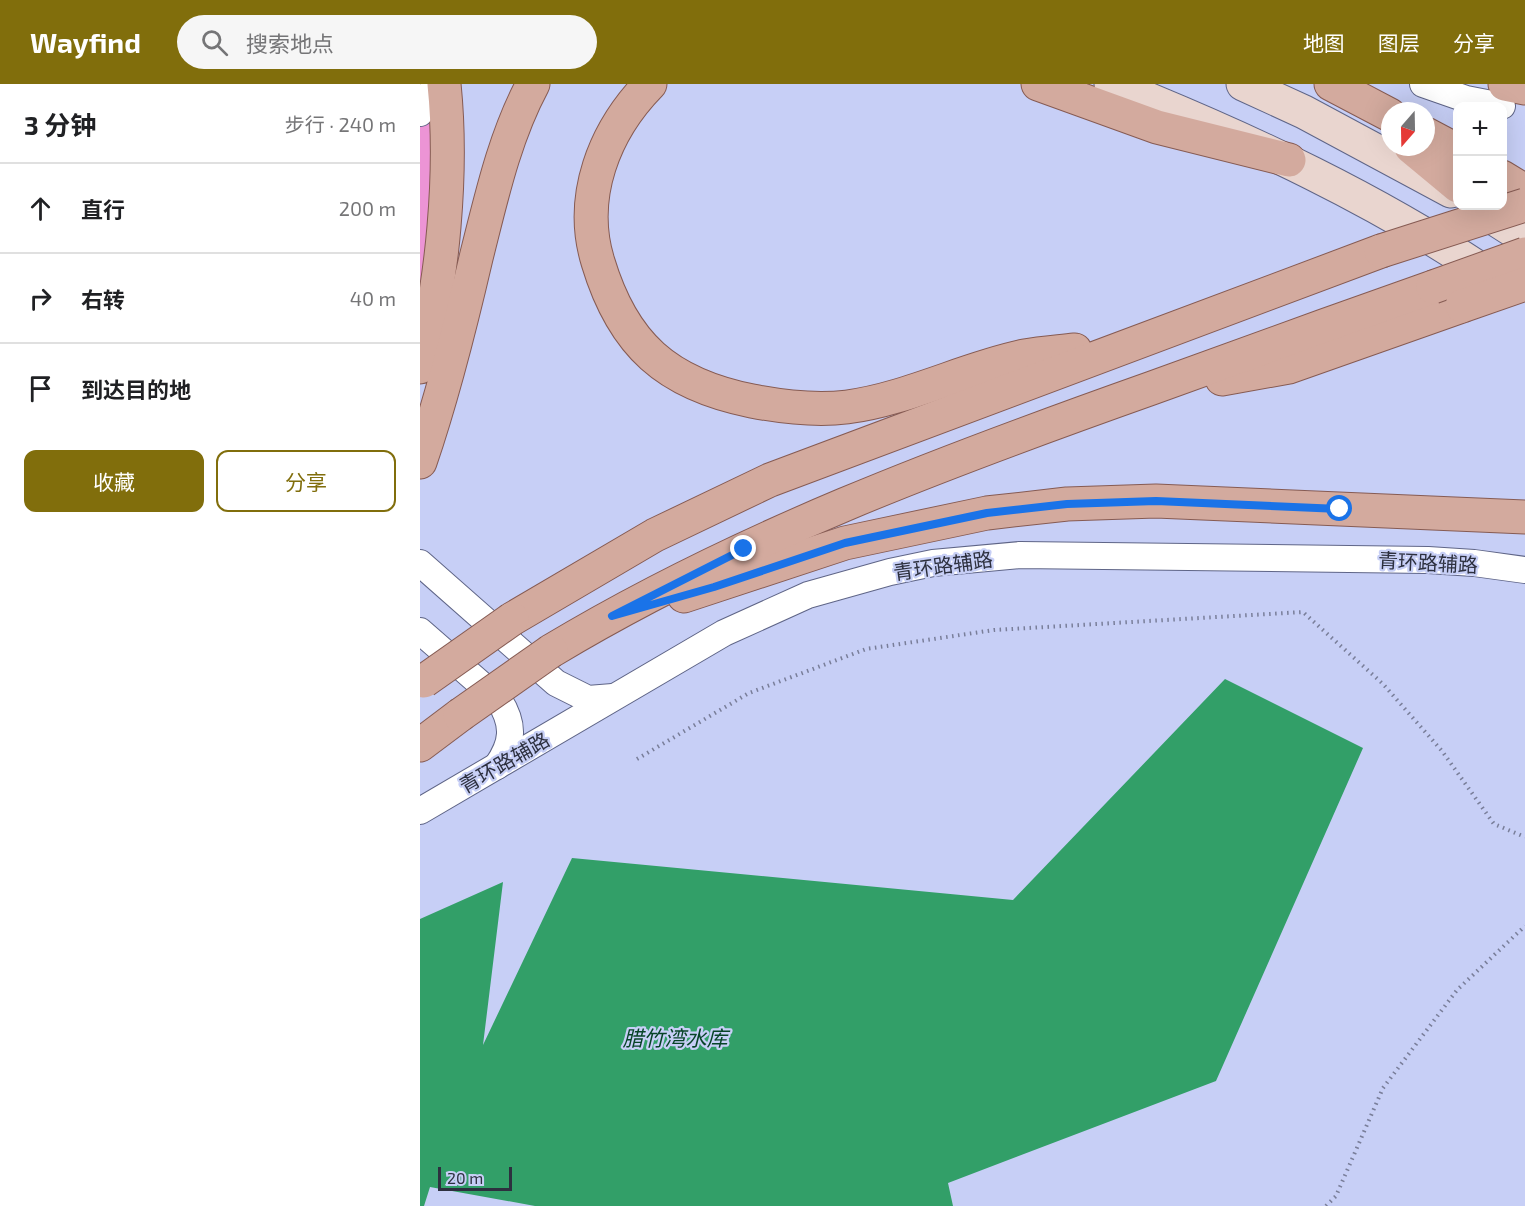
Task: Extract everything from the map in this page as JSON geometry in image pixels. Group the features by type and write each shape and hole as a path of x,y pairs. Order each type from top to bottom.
{"main road":[{"path":"420,367 438,277 446,169 444,84"},
{"path":"420,462 451,361 493,189 507,144 534,84"},
{"path":"650,84 616,128 602,156 592,189 590,223 596,255 608,295 627,327 655,360 690,382 731,397 790,409 847,407 927,388 1024,356 1130,343"},
{"path":"1038,84 1157,127 1289,160"},
{"path":"1111,84 1289,160 1404,221 1525,299"},
{"path":"1243,84 1304,112 1453,191"},
{"path":"1505,84 1525,88"},
{"path":"1337,87 1381,110"},
{"path":"1337,87 1381,122"},
{"path":"1435,139 1453,148"},
{"path":"1422,156 1453,182"},
{"path":"1507,180 1525,191"},
{"path":"1486,210 1508,218"},
{"path":"422,682 512,619 655,535 770,480 1130,343 1381,251 1508,218"},
{"path":"420,745 460,714 551,651 612,616 744,549 950,461 1525,254"},
{"path":"1132,395 1289,367 1525,284"},
{"path":"612,616 714,587 845,543 1010,510 1067,504 1156,501 1525,517"}],"street":[{"path":"420,113 435,84"},
{"path":"1423,84 1481,102"},
{"path":"1507,107 1525,110"},
{"name":"青环路辅路","path":"420,811 724,633 780,607 849,582 933,563 1020,555 1098,554 1428,560 1525,570"},
{"path":"420,563 556,683 588,699 614,697"},
{"path":"420,631 499,700 507,712 511,741 497,766"}],"path":[{"path":"637,759 749,693 866,649 994,630 1303,612 1383,684 1442,750 1494,824 1525,837"},
{"path":"1326,1206 1336,1196 1383,1088 1456,990 1525,926"}],"shaded area":[{"path":"420,84 444,84 420,367"}],"water":[{"name":"腊竹湾水库","path":"1225,679 1363,748 1216,1081 948,1183 953,1206 535,1206 430,1187 424,1206 420,1206 420,919 503,882 483,1045 572,858 1013,900"}],"route":[{"path":"744,549 612,616 714,587 845,543 987,513 1067,504 1156,501 1340,509"}]}
